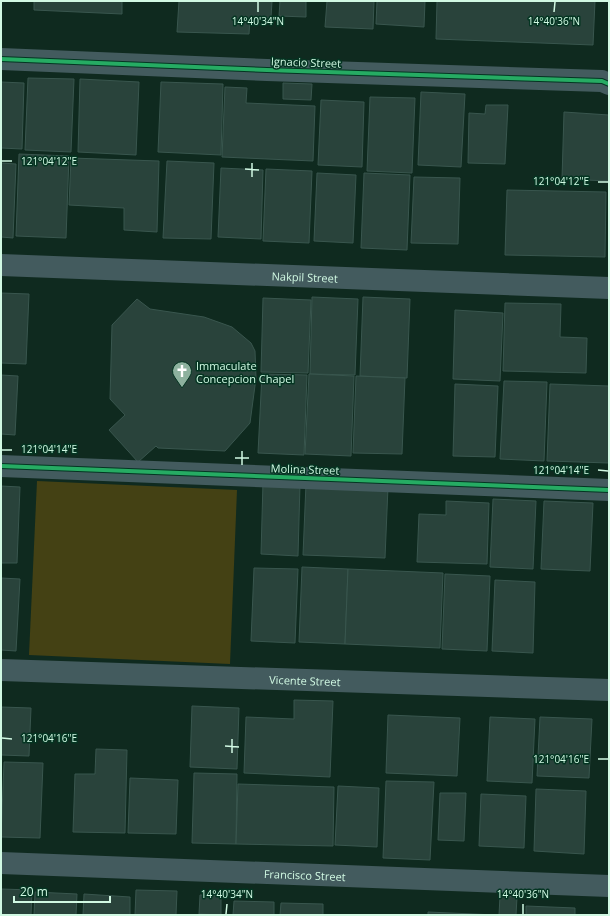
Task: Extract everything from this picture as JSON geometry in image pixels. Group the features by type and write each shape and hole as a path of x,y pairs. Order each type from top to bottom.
{"street":[{"name":"Ignacio Street","path":"1,59 602,81 609,84"},
{"name":"Nakpil Street","path":"1,265 609,288"},
{"name":"Molina Street","path":"1,466 609,490"},
{"name":"Vicente Street","path":"1,670 609,690"},
{"name":"Francisco Street","path":"1,863 609,886"}],"shaded area":[{"path":"37,481 237,490 230,664 29,655"}],"building":[{"path":"34,1 122,1 122,14 34,10"},
{"path":"179,1 272,1 271,18 250,17 249,34 177,32"},
{"path":"280,1 306,1 306,17 279,16"},
{"path":"327,1 374,1 373,29 325,27"},
{"path":"377,1 425,1 424,27 376,24"},
{"path":"437,1 595,1 593,45 436,39"},
{"path":"28,78 74,79 71,152 25,150"},
{"path":"80,79 139,82 136,155 78,152"},
{"path":"1,82 24,83 22,149 1,148"},
{"path":"161,82 223,84 221,155 158,152"},
{"path":"283,83 312,84 311,100 283,99"},
{"path":"225,87 247,88 246,103 315,106 313,161 222,157"},
{"path":"421,92 465,94 461,167 418,165"},
{"path":"370,97 415,98 412,173 367,171"},
{"path":"321,100 364,102 362,167 318,165"},
{"path":"486,105 508,105 505,164 468,163 469,113 485,114"},
{"path":"564,112 609,115 609,181 562,179"},
{"path":"19,154 69,156 66,238 16,236"},
{"path":"71,158 159,161 157,232 124,230 124,208 69,205"},
{"path":"167,161 214,163 211,239 163,238"},
{"path":"1,163 16,164 13,238 1,237"},
{"path":"221,168 263,170 261,239 218,237"},
{"path":"266,169 312,171 309,243 263,241"},
{"path":"317,173 356,175 353,243 314,241"},
{"path":"364,173 410,175 407,250 361,248"},
{"path":"414,177 460,178 458,244 411,243"},
{"path":"507,190 606,192 605,257 505,255"},
{"path":"1,293 29,294 26,364 1,363"},
{"path":"312,297 358,299 355,375 310,374"},
{"path":"363,297 410,299 407,378 360,376"},
{"path":"263,298 311,300 308,373 261,372"},
{"name":"Immaculate Concepcion Chapel","path":"137,299 150,309 204,317 232,327 251,343 255,351 256,378 250,423 225,451 158,448 156,446 138,462 109,430 125,415 110,399 112,325"},
{"path":"505,303 561,304 560,337 587,338 586,373 503,371"},
{"path":"455,310 503,313 500,381 453,379"},
{"path":"262,374 307,375 304,455 258,453"},
{"path":"309,374 354,376 351,456 305,454"},
{"path":"1,375 18,376 15,435 1,434"},
{"path":"356,376 405,378 402,454 353,453"},
{"path":"504,381 547,382 544,461 500,459"},
{"path":"455,384 498,386 495,457 453,456"},
{"path":"550,384 609,386 609,463 547,461"},
{"path":"263,482 300,484 298,556 261,554"},
{"path":"306,484 388,487 385,558 303,555"},
{"path":"1,486 20,487 17,563 1,563"},
{"path":"493,499 536,501 533,569 490,567"},
{"path":"446,501 489,503 487,564 417,562 419,514 446,515"},
{"path":"544,501 593,503 590,571 541,569"},
{"path":"302,567 348,569 345,644 299,642"},
{"path":"254,568 298,569 295,643 251,641"},
{"path":"348,569 443,573 440,648 345,644"},
{"path":"445,574 490,576 487,651 442,649"},
{"path":"1,578 20,579 16,651 1,650"},
{"path":"495,580 535,582 533,653 492,651"},
{"path":"294,700 333,701 330,777 244,773 246,717 294,719"},
{"path":"192,706 239,708 237,769 190,767"},
{"path":"1,707 31,708 29,756 1,755"},
{"path":"388,715 460,718 457,776 386,773"},
{"path":"490,717 535,719 532,783 487,781"},
{"path":"540,717 592,719 589,778 537,776"},
{"path":"96,749 127,750 125,833 73,832 75,774 95,774"},
{"path":"4,762 43,763 40,838 1,837"},
{"path":"194,773 237,774 236,844 192,843"},
{"path":"130,778 178,780 176,834 128,833"},
{"path":"386,781 434,782 430,860 383,858"},
{"path":"238,784 334,787 333,846 236,844"},
{"path":"338,786 379,788 377,847 335,845"},
{"path":"536,789 586,791 584,854 534,851"},
{"path":"440,793 466,793 464,841 438,840"},
{"path":"481,794 526,796 524,848 479,846"},
{"path":"1,889 32,890 31,915 1,915"},
{"path":"136,890 177,891 176,915 135,915"},
{"path":"35,892 77,894 76,915 34,915"},
{"path":"84,894 130,897 130,915 83,915"},
{"path":"200,895 221,896 221,915 199,914"},
{"path":"500,896 517,897 516,915 499,915"},
{"path":"234,901 274,902 274,915 233,915"},
{"path":"281,903 323,904 323,915 280,915"},
{"path":"526,906 575,908 575,915 526,915"},
{"path":"428,912 496,915 428,915"}],"cycle path":[{"path":"1,59 267,70 602,81 609,84"},
{"path":"1,466 609,490"}],"place":[{"name":"Immaculate Concepcion Chapel","path":"182,388"}]}
